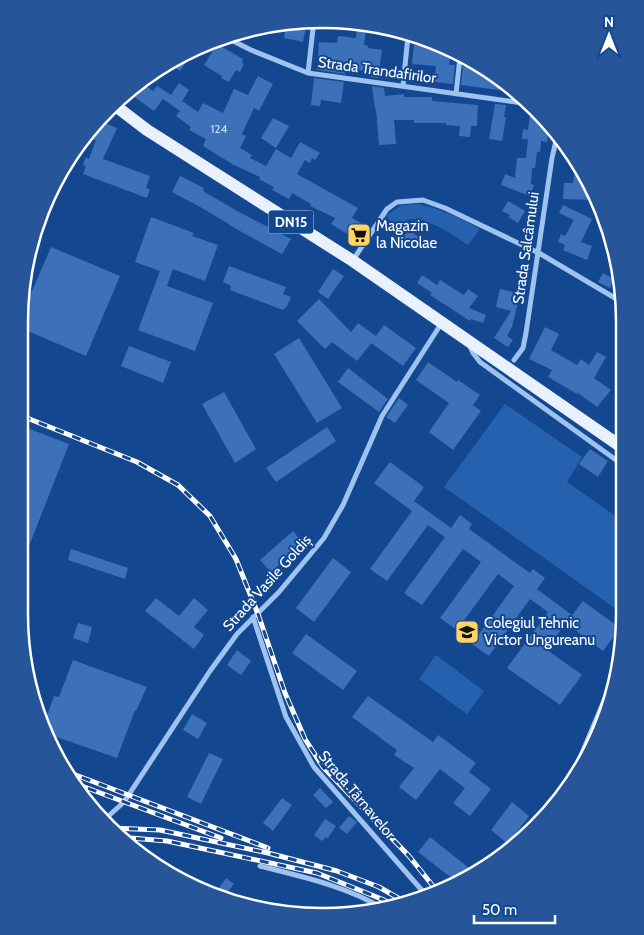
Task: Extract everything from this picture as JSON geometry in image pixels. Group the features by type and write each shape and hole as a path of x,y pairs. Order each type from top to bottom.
{"main road":[{"name":"DN15","path":"119,109 147,130 353,261 616,444"}],"street":[{"path":"308,73 313,28"},
{"name":"Strada Trandafirilor","path":"234,41 308,73 516,101"},
{"path":"403,86 408,41"},
{"path":"456,94 459,62"},
{"name":"Strada Salcâmului","path":"514,360 523,348 556,142"},
{"path":"353,261 386,210 397,202 423,200 445,208 539,253 615,297"},
{"name":"Strada Vasile Goldiș","path":"109,816 124,802 210,671 237,634 279,592 324,538 342,505 382,416 441,323"},
{"path":"468,342 480,362 616,460"},
{"name":"Strada Târnavelor","path":"252,617 286,717 314,768 422,890"},
{"path":"589,737 601,708"},
{"path":"260,866 328,884 374,903"}],"shaded area":[{"path":"419,204 450,214 480,229 468,245 422,220 407,220 398,228 386,216 401,205"},
{"path":"505,404 582,457 567,482 616,516 616,609 444,487"},
{"path":"436,655 484,691 467,714 419,679"}],"building":[{"path":"306,28 303,42 284,38 285,30"},
{"path":"357,30 366,31 364,45 368,46 368,48 382,50 378,78 371,77 368,71 346,69 345,74 317,70 319,42 337,43 338,36 356,38"},
{"path":"414,45 424,46 450,57 449,65 455,65 453,84 434,82 436,66 412,64"},
{"path":"220,46 243,59 242,62 244,64 240,72 236,70 229,82 204,65 215,48"},
{"path":"187,61 180,71 174,67"},
{"path":"466,65 486,77 504,91 461,85 463,66 466,67"},
{"path":"258,76 273,84 259,111 254,108 242,134 246,136 240,148 252,155 250,158 266,166 276,149 291,158 300,142 320,153 315,160 312,158 310,163 305,160 297,174 358,208 352,218 368,227 359,241 331,224 335,218 310,206 311,204 292,193 289,199 272,190 274,187 259,179 260,177 234,165 203,146 206,139 189,130 191,127 176,116 180,111 163,99 154,111 133,96 146,86 153,91 157,86 171,95 179,83 189,90 182,101 198,112 203,103 223,113 234,89 248,95"},
{"path":"314,78 344,82 341,103 321,100 320,106 311,105"},
{"path":"372,86 384,88 385,96 404,94 404,97 432,97 432,101 478,105 477,126 471,126 470,137 459,136 460,126 446,125 446,123 414,123 414,120 394,120 396,144 379,145"},
{"path":"495,104 506,105 502,141 489,139"},
{"path":"530,114 548,134 547,142 541,141 540,152 537,152 535,168 532,168 531,184 534,185 530,196 501,185 505,174 515,178 517,158 526,158 528,139 522,139 523,129 528,130"},
{"path":"273,118 289,126 276,148 261,138"},
{"path":"105,123 117,128 103,159 150,176 146,188 150,189 147,198 83,174 86,166 83,165 86,157 89,159 96,140 92,139"},
{"path":"575,171 590,200 563,199 564,183 573,183"},
{"path":"180,176 204,188 203,191 237,211 291,239 282,254 172,192"},
{"path":"508,201 525,211 518,223 508,217 510,215 502,211"},
{"path":"563,205 592,219 581,242 592,246 587,260 563,250 565,245 558,242 561,234 565,236 574,220 559,213"},
{"path":"151,217 194,233 192,236 218,245 205,281 173,269 167,286 213,303 195,351 138,330 160,271 135,262"},
{"path":"408,230 422,239 417,247 403,238"},
{"path":"51,247 120,276 86,356 28,331 28,300"},
{"path":"229,266 286,287 283,294 291,297 287,306 283,310 230,290 231,286 223,282"},
{"path":"333,269 344,276 328,299 318,292"},
{"path":"603,273 613,279 610,288 598,282"},
{"path":"422,275 437,285 440,280 464,295 468,289 478,296 469,308 486,315 483,323 471,319 470,321 430,295 432,293 417,283"},
{"path":"500,289 513,292 511,301 518,302 512,327 507,336 513,340 508,347 494,338 511,311 496,307"},
{"path":"319,299 351,332 358,323 376,336 384,325 416,348 403,366 371,343 357,361 332,342 325,349 297,321"},
{"path":"545,327 559,334 551,350 577,365 581,359 589,365 597,352 606,357 594,378 611,390 597,407 578,393 548,377 552,370 529,359"},
{"path":"299,338 342,408 317,423 274,354"},
{"path":"129,346 171,362 163,383 121,366"},
{"path":"428,362 480,395 473,405 481,411 453,450 429,432 449,403 416,380"},
{"path":"348,368 388,399 379,412 338,382"},
{"path":"224,392 256,449 235,463 202,404"},
{"path":"399,398 408,405 395,423 386,417"},
{"path":"327,427 336,441 276,482 266,468"},
{"path":"28,428 69,444 28,549"},
{"path":"590,449 608,461 598,477 579,464"},
{"name":"Colegiul Tehnic Victor Ungureanu","path":"390,462 424,487 414,501 451,528 460,515 472,524 469,529 530,573 533,569 545,578 537,589 572,615 583,601 616,625 616,634 603,651 566,623 546,649 582,675 560,705 507,668 548,612 530,599 489,656 472,644 514,586 498,574 457,630 440,618 481,562 463,549 422,605 404,593 445,537 428,525 387,581 370,569 412,511 374,483"},
{"path":"293,531 304,544 271,572 260,560"},
{"path":"71,549 128,568 125,579 68,560"},
{"path":"333,558 351,572 314,622 296,608"},
{"path":"156,598 179,616 194,598 208,610 194,627 204,635 194,649 145,611"},
{"path":"78,623 92,627 88,643 73,638"},
{"path":"306,634 357,671 343,690 292,653"},
{"path":"237,650 251,661 241,675 227,665"},
{"path":"73,660 147,687 135,710 117,758 55,736 46,717 54,696 59,697"},
{"path":"368,696 433,742 438,735 476,763 469,772 491,789 470,816 453,803 465,788 440,769 416,800 399,787 414,768 394,755 397,750 352,717"},
{"path":"192,714 207,723 198,739 183,730"},
{"path":"209,753 223,759 201,804 187,797"},
{"path":"320,788 333,802 326,808 313,795"},
{"path":"282,798 292,805 273,831 263,823"},
{"path":"512,802 529,816 515,835 506,843 491,830"},
{"path":"349,816 357,822 347,834 339,828"},
{"path":"325,819 336,826 328,838 326,837 322,841 314,835"},
{"path":"430,837 469,868 451,878 418,852"},
{"path":"226,878 234,884 228,892 218,889"}],"railway":[{"path":"28,418 137,462 178,485 210,516 236,559 258,614 285,693 305,739 323,767 409,856 433,886"},
{"path":"76,775 268,848"},
{"path":"84,787 221,838"},
{"path":"122,828 160,830 268,853 337,871 379,887 397,897"},
{"path":"133,838 167,841 317,873 385,900"}],"place":[{"name":"Magazin la Nicolae","path":"359,235"},
{"name":"Colegiul Tehnic Victor Ungureanu","path":"467,632"}]}
